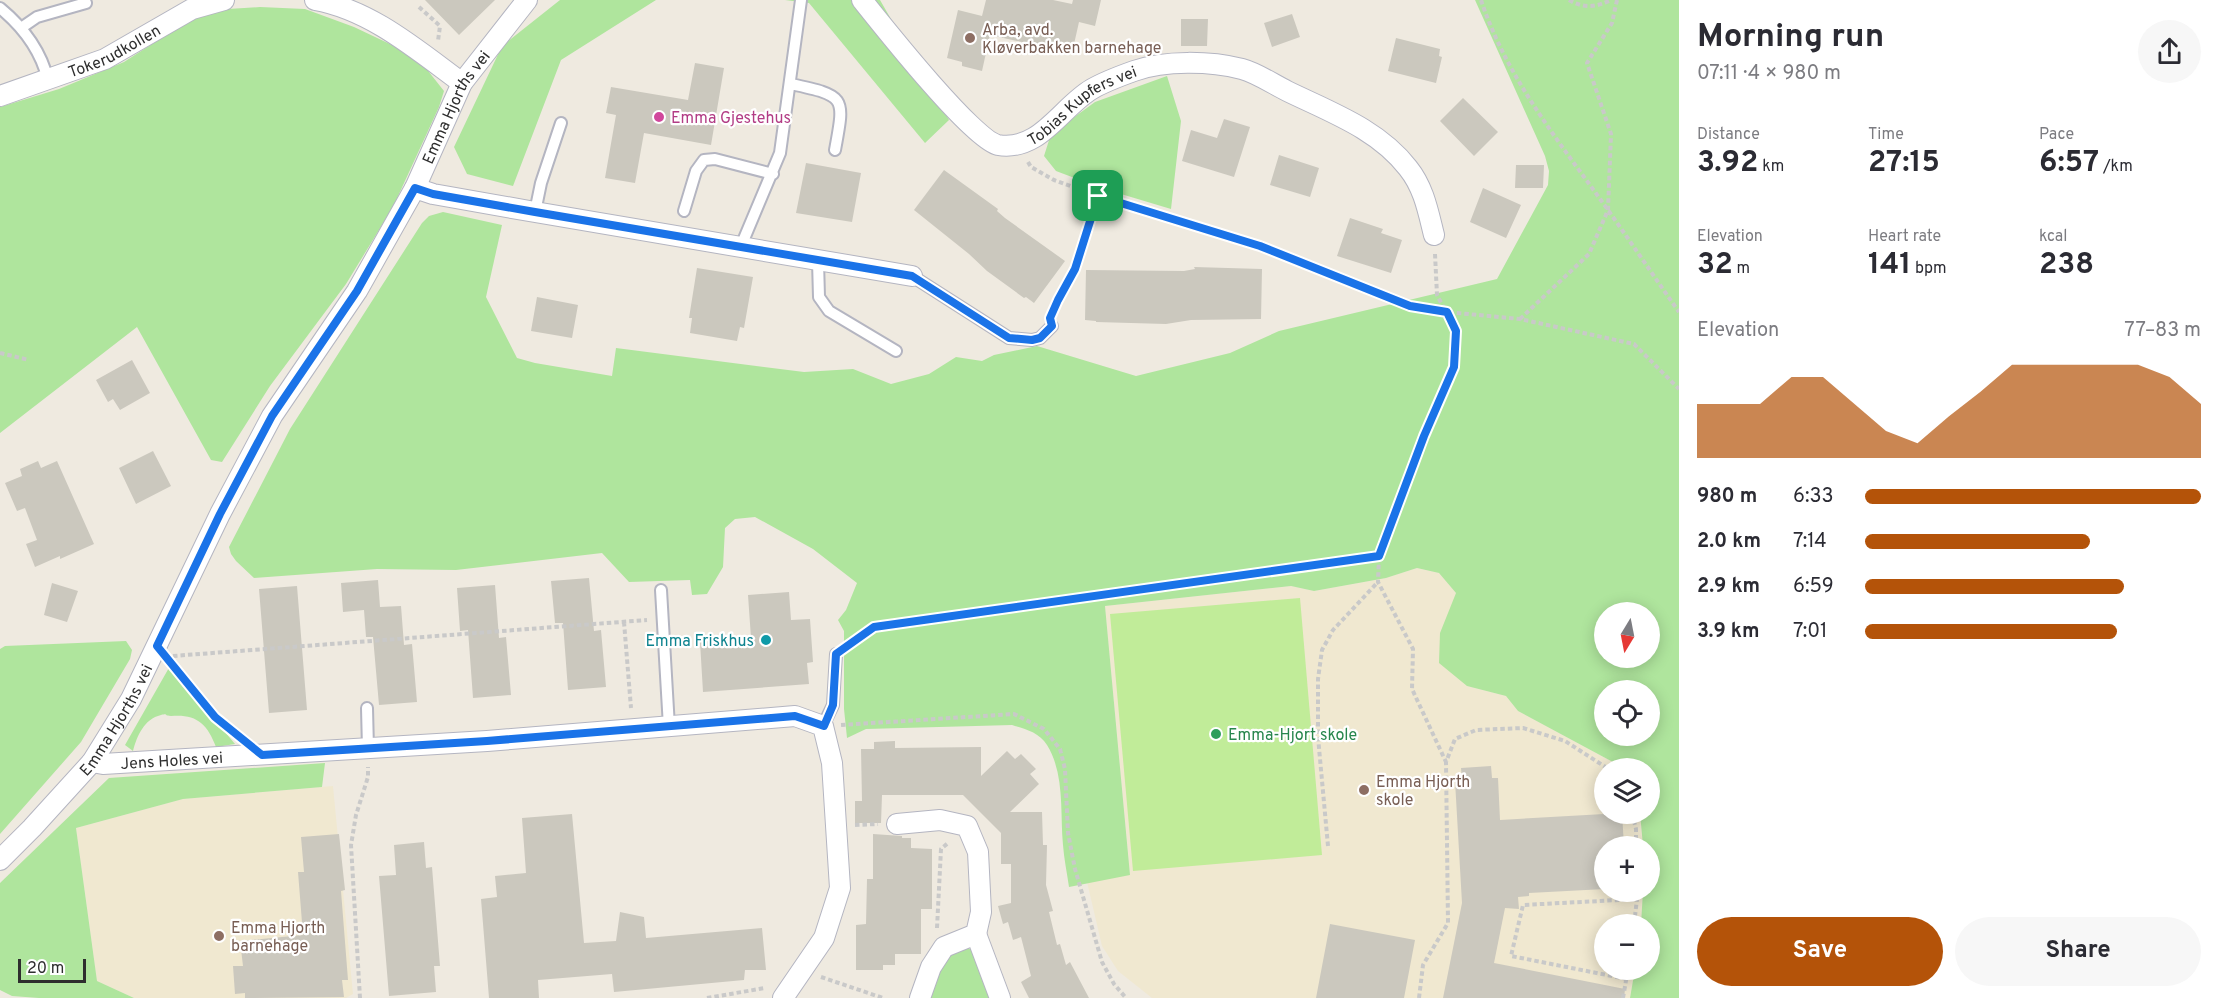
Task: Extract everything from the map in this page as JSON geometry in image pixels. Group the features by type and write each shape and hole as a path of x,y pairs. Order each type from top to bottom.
{"street":[{"name":"Tokerudkollen","path":"0,96 105,59 192,9 224,0"},
{"path":"315,0 335,4 368,19 400,38 462,83"},
{"name":"Emma Hjorths vei","path":"0,860 92,762 131,699 220,514 272,416 357,291 415,188 462,83 527,0"},
{"name":"Tobias Kupfers vei","path":"862,0 920,71 979,133 995,145 1015,146 1036,138 1092,89 1136,70 1176,63 1210,63 1244,70 1353,123 1388,146 1409,169 1424,195 1434,235"},
{"path":"415,188 433,194 912,276"},
{"name":"Jens Holes vei","path":"92,762 103,764 262,755 633,730 795,716 824,726"},
{"path":"793,984 824,938 840,888 832,763 824,726"},
{"path":"897,824 940,820 967,826 978,852 981,912 976,934 1000,998"},
{"path":"920,998 931,967 944,947 976,934"}],"lane":[{"path":"741,246 780,153 801,0"},
{"path":"21,28 37,17 86,3"},
{"path":"0,8 21,28 44,64 48,80"},
{"path":"791,84 824,91 835,96 841,104 842,113 835,150"},
{"path":"535,212 561,123"},
{"path":"684,211 696,171 704,160 715,159 773,174"},
{"path":"819,261 819,297 829,311 896,351"},
{"path":"912,276 1009,338 1032,340 1040,338 1052,326"},
{"path":"661,590 669,727"},
{"path":"824,726 833,705 836,654"},
{"path":"368,708 368,748"}],"path":[{"path":"1481,0 1488,21 1517,78 1552,135 1679,312"},
{"path":"1569,0 1576,4 1596,7 1611,0"},
{"path":"1520,319 1589,254 1608,210 1611,134 1587,63 1612,23 1617,0"},
{"path":"419,7 440,26 437,47"},
{"path":"1015,146 1032,167 1054,180 1098,196 1260,246 1410,306 1520,319 1634,344 1679,389"},
{"path":"1052,326 1050,318 1075,269 1098,196"},
{"path":"1434,235 1437,295 1456,331 1454,367 1424,436 1379,556 1378,582 1413,649 1412,690 1446,762"},
{"path":"0,353 29,360"},
{"path":"836,654 874,627 1379,556"},
{"path":"1328,846 1318,737 1318,680 1322,650 1333,630 1378,582"},
{"path":"262,755 215,717 166,657 663,619"},
{"path":"624,622 633,730"},
{"path":"824,726 1014,714 1044,729 1060,749 1065,769 1068,833 1075,868 1102,962 1114,984 1126,998"},
{"path":"1419,998 1423,965 1448,923 1446,762 1455,739 1476,730 1523,728 1565,741 1594,760"},
{"path":"360,998 351,845 356,815 368,777 368,748"},
{"path":"837,825 897,824"},
{"path":"937,931 941,849 967,826"},
{"path":"1594,901 1523,905 1511,956 1594,972"},
{"path":"1623,998 1627,980"},
{"path":"706,998 793,984 883,998"}],"shaded area":[{"name":"Emma Hjorth skole","path":"1417,568 1439,573 1456,593 1452,607 1467,686 1506,696 1518,711 1605,758 1594,758 1594,824 1641,824 1642,836 1594,836 1594,902 1642,902 1642,914 1594,914 1594,980 1633,980 1630,998 1152,998 1118,971 1102,946 1087,882 1130,874 1105,606 1291,586 1314,591 1386,578"},
{"name":"Emma Hjorth barnehage","path":"333,786 353,994 346,998 134,998 97,981 76,828 183,799"}],"green space":[{"path":"560,0 656,0 561,60 513,186 467,174 454,147 502,46"},
{"path":"785,0 880,0 949,120 925,143 809,3"},
{"path":"1475,0 1679,0 1679,998 1630,998 1633,980 1660,980 1660,914 1642,914 1642,902 1660,902 1660,836 1642,836 1641,824 1660,824 1660,758 1605,758 1518,711 1506,696 1467,686 1439,663 1440,633 1456,593 1439,573 1417,568 1386,578 1314,591 1291,586 1105,606 1130,875 1069,887 1063,850 1061,794 1057,768 1044,741 1031,732 1012,725 866,729 847,738 844,709 844,631 838,620 846,610 857,583 813,549 755,517 735,519 725,528 723,567 707,594 692,595 690,580 629,582 602,553 456,570 377,569 254,578 231,554 229,547 290,429 422,223 429,216 443,212 502,225 486,297 517,358 535,363 612,376 616,348 804,372 853,369 891,384 929,374 956,357 982,361 994,355 1037,346 1136,376 1230,353 1279,331 1497,279 1548,185 1549,171 1545,156"},
{"path":"260,7 305,9 354,27 392,45 425,67 444,91 439,107 393,207 346,284 270,386 222,462 211,460 137,327 0,433 0,107 59,89 124,62 202,12"},
{"path":"1167,76 1181,121 1171,209 1101,188 1056,171 1044,156 1051,134 1095,102"},
{"name":"Emma-Hjort skole","path":"1300,598 1322,855 1133,871 1110,614"},
{"path":"126,641 132,650 130,659 81,742 0,834 0,649 5,646"},
{"path":"170,666 235,744 216,747 209,732 200,722 187,717 165,714 155,717 146,724 139,734 133,751 125,745"},
{"path":"325,763 322,787 183,799 76,828 97,981 134,998 39,998 12,996 0,990 0,883 109,778"},
{"path":"958,949 975,949 992,998 927,998 941,962"}],"building":[{"path":"425,0 495,0 459,35"},
{"path":"986,0 1053,0 1072,4 1073,0 1101,0 1095,26 1079,22 1072,53 990,35 982,71 962,66 962,62 947,58 958,10 982,16"},
{"path":"1292,14 1300,37 1272,47 1264,23"},
{"path":"1181,19 1208,19 1207,46 1181,46"},
{"path":"1396,38 1440,49 1439,56 1442,57 1436,83 1388,71"},
{"path":"695,63 724,68 711,145 644,133 635,183 605,178 616,115 606,113 611,87 688,100"},
{"path":"1463,98 1498,132 1474,156 1440,121"},
{"path":"1224,119 1250,127 1234,177 1182,161 1191,130 1217,138"},
{"path":"1279,155 1319,168 1310,197 1270,185"},
{"path":"806,163 861,173 852,222 796,213"},
{"path":"1516,165 1544,165 1543,188 1515,188"},
{"path":"944,170 1065,261 1034,303 987,271 914,210"},
{"path":"1483,188 1521,205 1506,238 1470,222"},
{"path":"1350,218 1383,229 1381,233 1402,240 1391,273 1337,256"},
{"path":"1194,267 1262,269 1261,319 1191,320 1166,324 1085,320 1086,270 1184,271 1195,269"},
{"path":"697,268 753,277 744,328 740,327 737,341 690,333 692,318 689,318"},
{"path":"537,297 578,305 572,338 531,331"},
{"path":"132,360 150,393 120,410 113,399 108,402 96,380"},
{"path":"153,451 171,486 136,504 119,468"},
{"path":"38,461 41,468 57,461 94,544 35,567 26,544 37,540 25,508 17,511 5,483 22,476 20,469"},
{"path":"589,578 594,631 601,630 606,687 568,690 563,623 555,623 551,581"},
{"path":"378,580 380,607 401,606 404,645 412,644 417,702 379,705 373,637 366,637 364,610 343,612 341,583"},
{"path":"52,583 78,591 67,622 44,615"},
{"path":"495,585 499,638 506,637 511,695 473,698 468,630 460,631 457,588"},
{"path":"297,586 307,710 269,713 259,589"},
{"name":"Emma Friskhus","path":"789,592 791,620 810,619 813,662 807,663 809,684 703,692 700,642 751,638 748,595"},
{"path":"895,741 895,748 981,747 981,776 1007,751 1015,759 1021,754 1036,769 1030,774 1039,784 1010,812 1042,812 1043,845 1047,845 1046,885 1053,911 1049,912 1057,945 1060,944 1066,965 1070,962 1089,998 1029,998 1021,982 1031,976 1021,937 1013,940 1008,922 1003,924 998,906 1011,903 1011,864 1001,864 1001,833 963,795 882,795 881,823 855,823 855,801 862,801 861,749 874,749 874,742"},
{"path":"1491,766 1492,778 1498,778 1500,820 1594,815 1594,824 1623,824 1623,836 1594,836 1594,890 1529,893 1529,896 1518,897 1519,909 1505,908 1494,963 1625,989 1624,998 1443,998 1462,903 1455,781 1462,780 1461,768"},
{"path":"572,814 584,943 616,941 620,912 644,917 646,938 762,928 766,970 745,970 744,980 614,992 612,974 538,980 539,998 489,998 481,899 497,897 495,876 526,873 522,818"},
{"path":"339,834 345,890 341,891 348,980 342,980 344,997 245,998 245,993 235,994 233,966 243,966 240,941 303,935 298,872 304,872 301,837"},
{"path":"873,834 911,838 911,848 932,849 932,909 921,909 921,954 895,954 895,965 883,965 883,970 856,970 856,925 866,924 867,879 873,879"},
{"path":"424,842 426,868 432,867 440,966 434,966 436,992 389,996 379,876 396,875 394,845"},
{"path":"1330,924 1415,940 1404,998 1316,998"}],"place":[{"name":"Arba, avd. Kløverbakken barnehage","path":"970,38"},
{"name":"Emma Gjestehus","path":"659,117"},
{"name":"Emma Friskhus","path":"766,640"},
{"name":"Emma-Hjort skole","path":"1216,734"},
{"name":"Emma Hjorth skole","path":"1364,790"},
{"name":"Emma Hjorth barnehage","path":"219,936"}],"route":[{"path":"415,188 433,194 635,230 912,276 1009,338 1023,340 1040,338 1052,326 1050,318 1075,269 1098,196 1260,246 1410,306 1447,312 1456,331 1454,367 1424,436 1379,556 874,627 836,654 833,705 824,726 795,716 487,741 262,755 215,717 157,646 220,514 272,416 357,291 415,188"}]}
